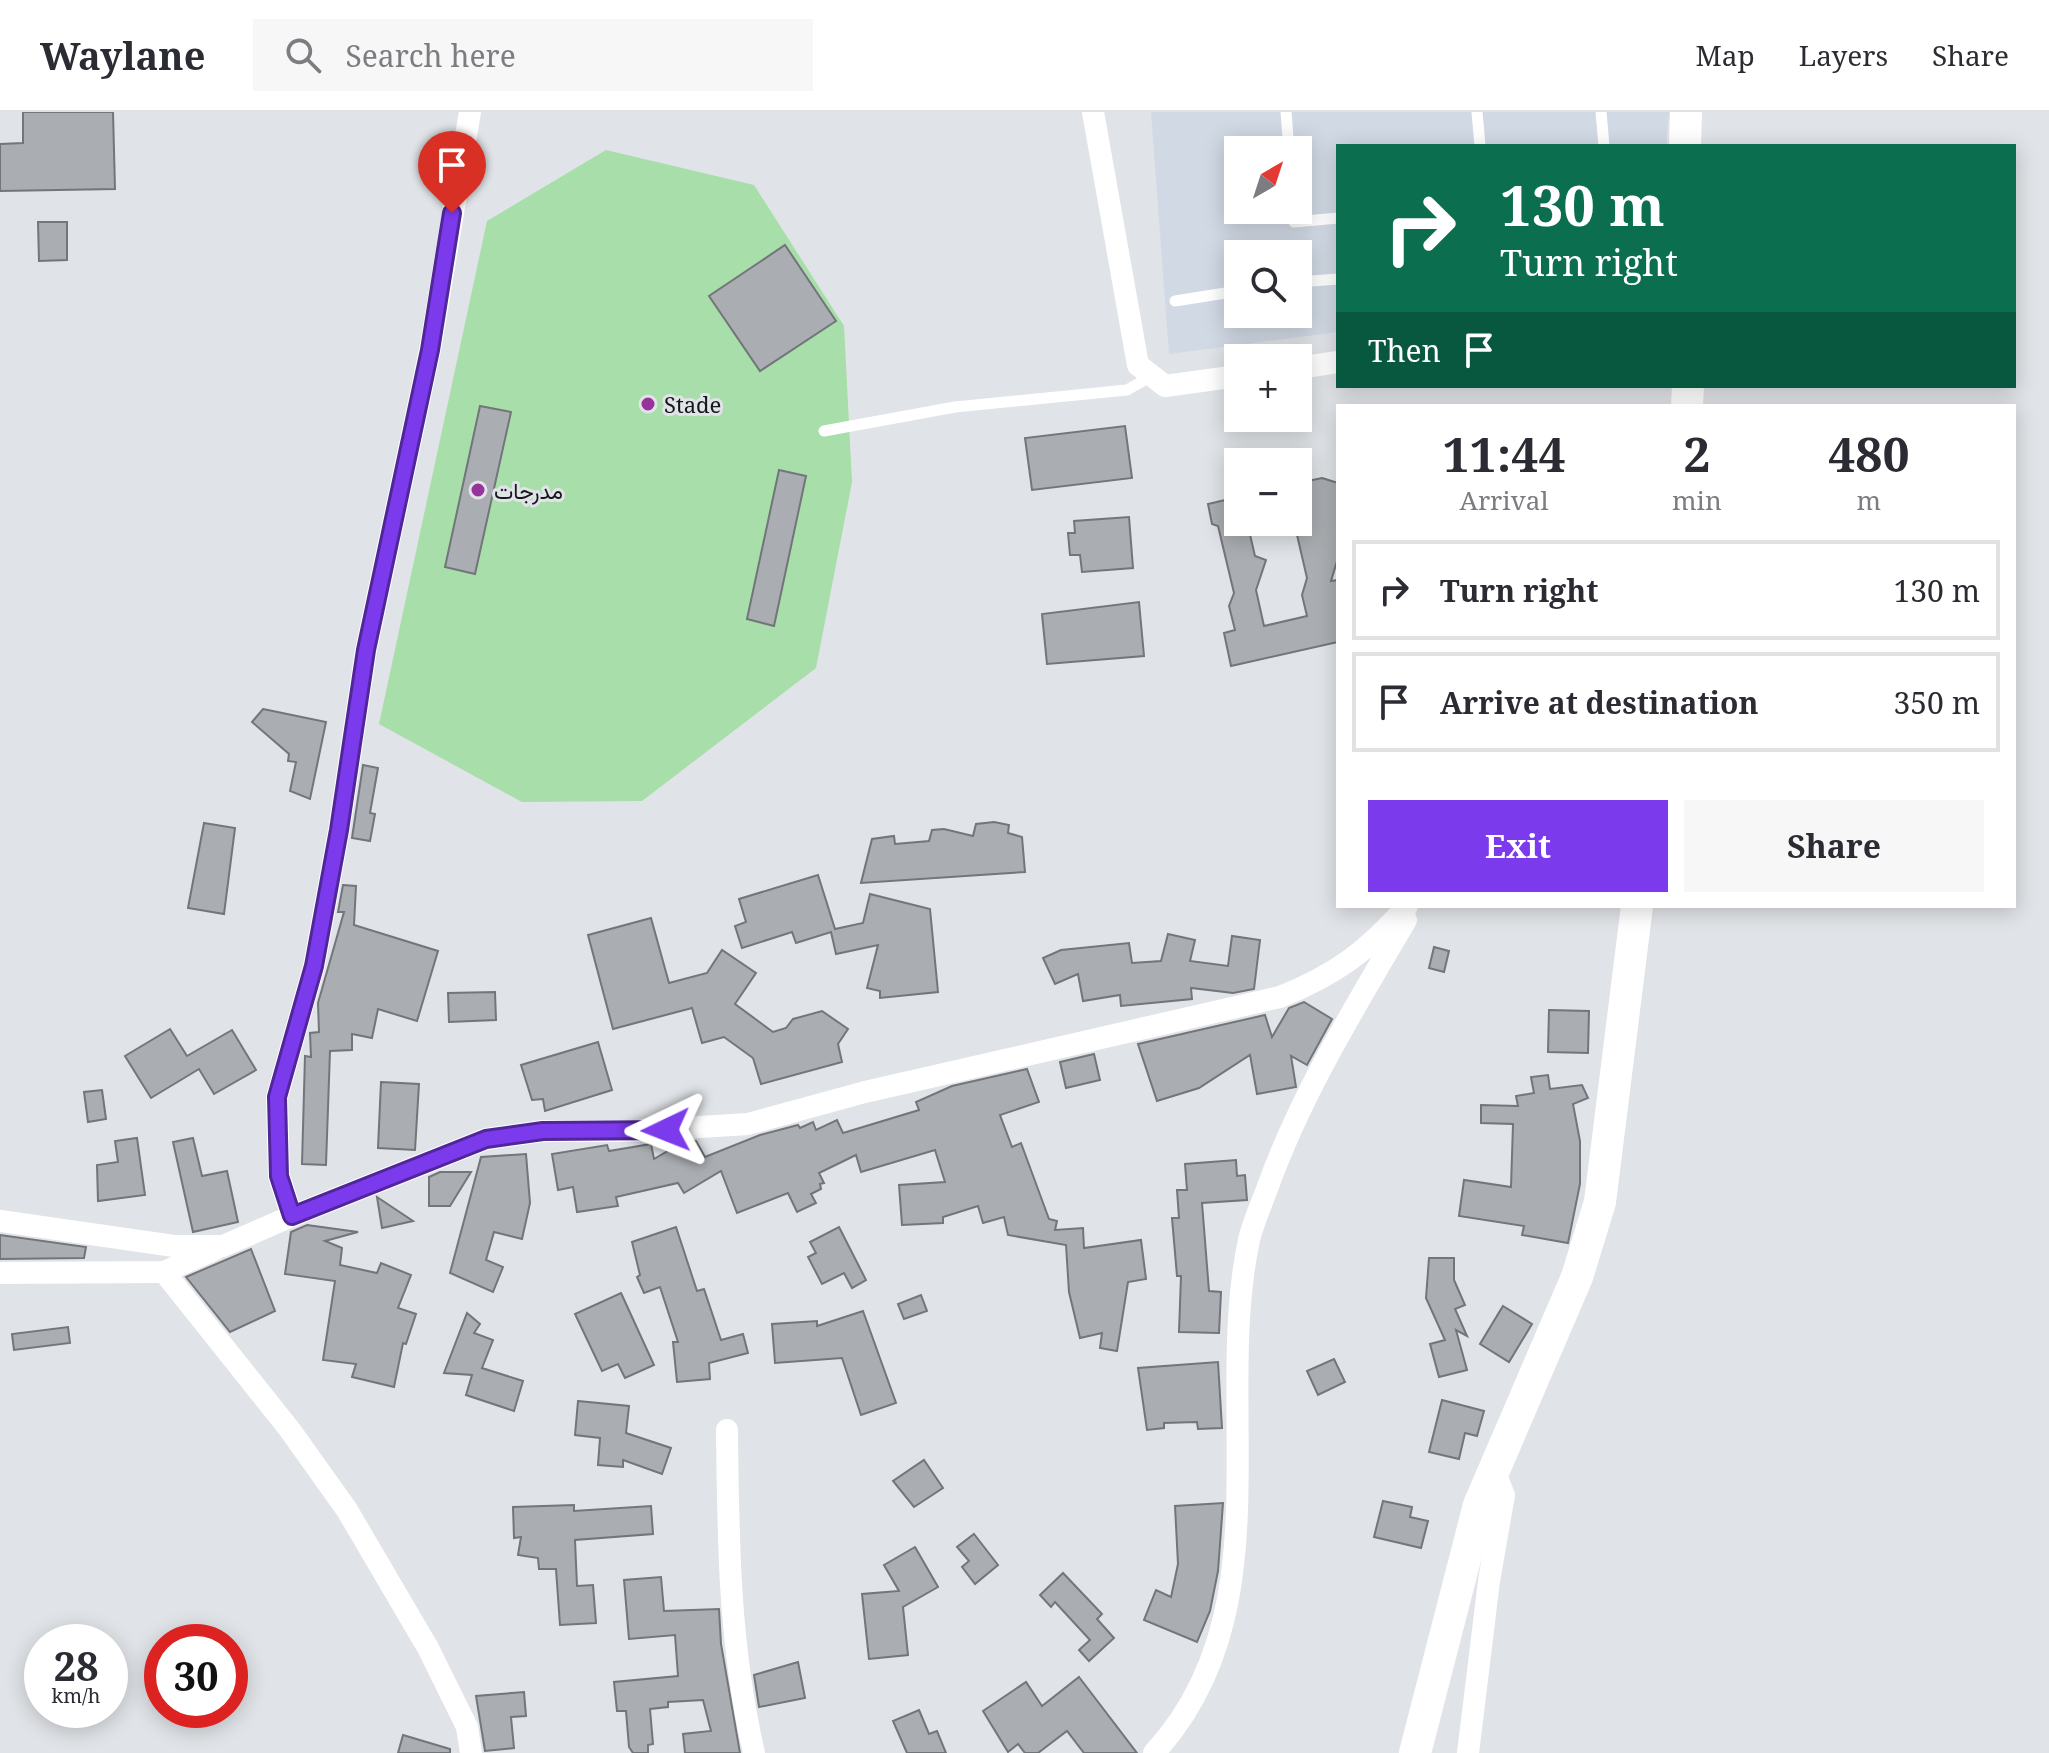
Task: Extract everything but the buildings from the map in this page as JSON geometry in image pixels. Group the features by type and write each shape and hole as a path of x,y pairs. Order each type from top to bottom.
{"street":[{"path":"292,1216 279,1176 277,1097 314,966 339,830 366,650 430,350 470,112"},
{"path":"1093,112 1138,365 1165,386 1224,378"},
{"path":"1685,144 1686,112"},
{"path":"1312,366 1336,362"},
{"path":"0,1273 164,1272 292,1216 486,1139 543,1131 635,1131 748,1124 896,1085 1280,997 1317,982 1357,958 1405,908"},
{"path":"1154,1753 1197,1695 1226,1615 1240,1499 1238,1346 1249,1239 1288,1132 1414,908"},
{"path":"1415,1753 1472,1530 1494,1470 1577,1277 1600,1202 1637,908"},
{"path":"0,1221 174,1246 223,1246"},
{"path":"164,1272 290,1430 347,1510 428,1648 467,1727 471,1753"},
{"path":"727,1430 728,1573 742,1702 754,1753"},
{"path":"1468,1753 1489,1581 1504,1495 1494,1470"}],"lane":[{"path":"1286,112 1288,136"},
{"path":"1477,112 1480,144"},
{"path":"1601,112 1604,144"},
{"path":"1312,220 1336,218"},
{"path":"1312,281 1336,279"},
{"path":"1175,301 1224,293"},
{"path":"824,431 955,407 1127,390 1150,377"}],"shaded area":[{"path":"1151,112 1669,112 1666,144 1336,144 1336,332 1224,344 1224,347 1169,354"}],"green space":[{"name":"Stade","path":"606,150 754,185 844,326 852,482 816,668 642,801 522,802 379,724 487,221"}],"place":[{"name":"Stade","path":"648,404"},
{"name":"مدرجات","path":"478,490"}],"route":[{"path":"452,213 430,350 366,650 339,830 314,966 277,1097 279,1176 292,1216 486,1139 543,1131 666,1130"}]}
